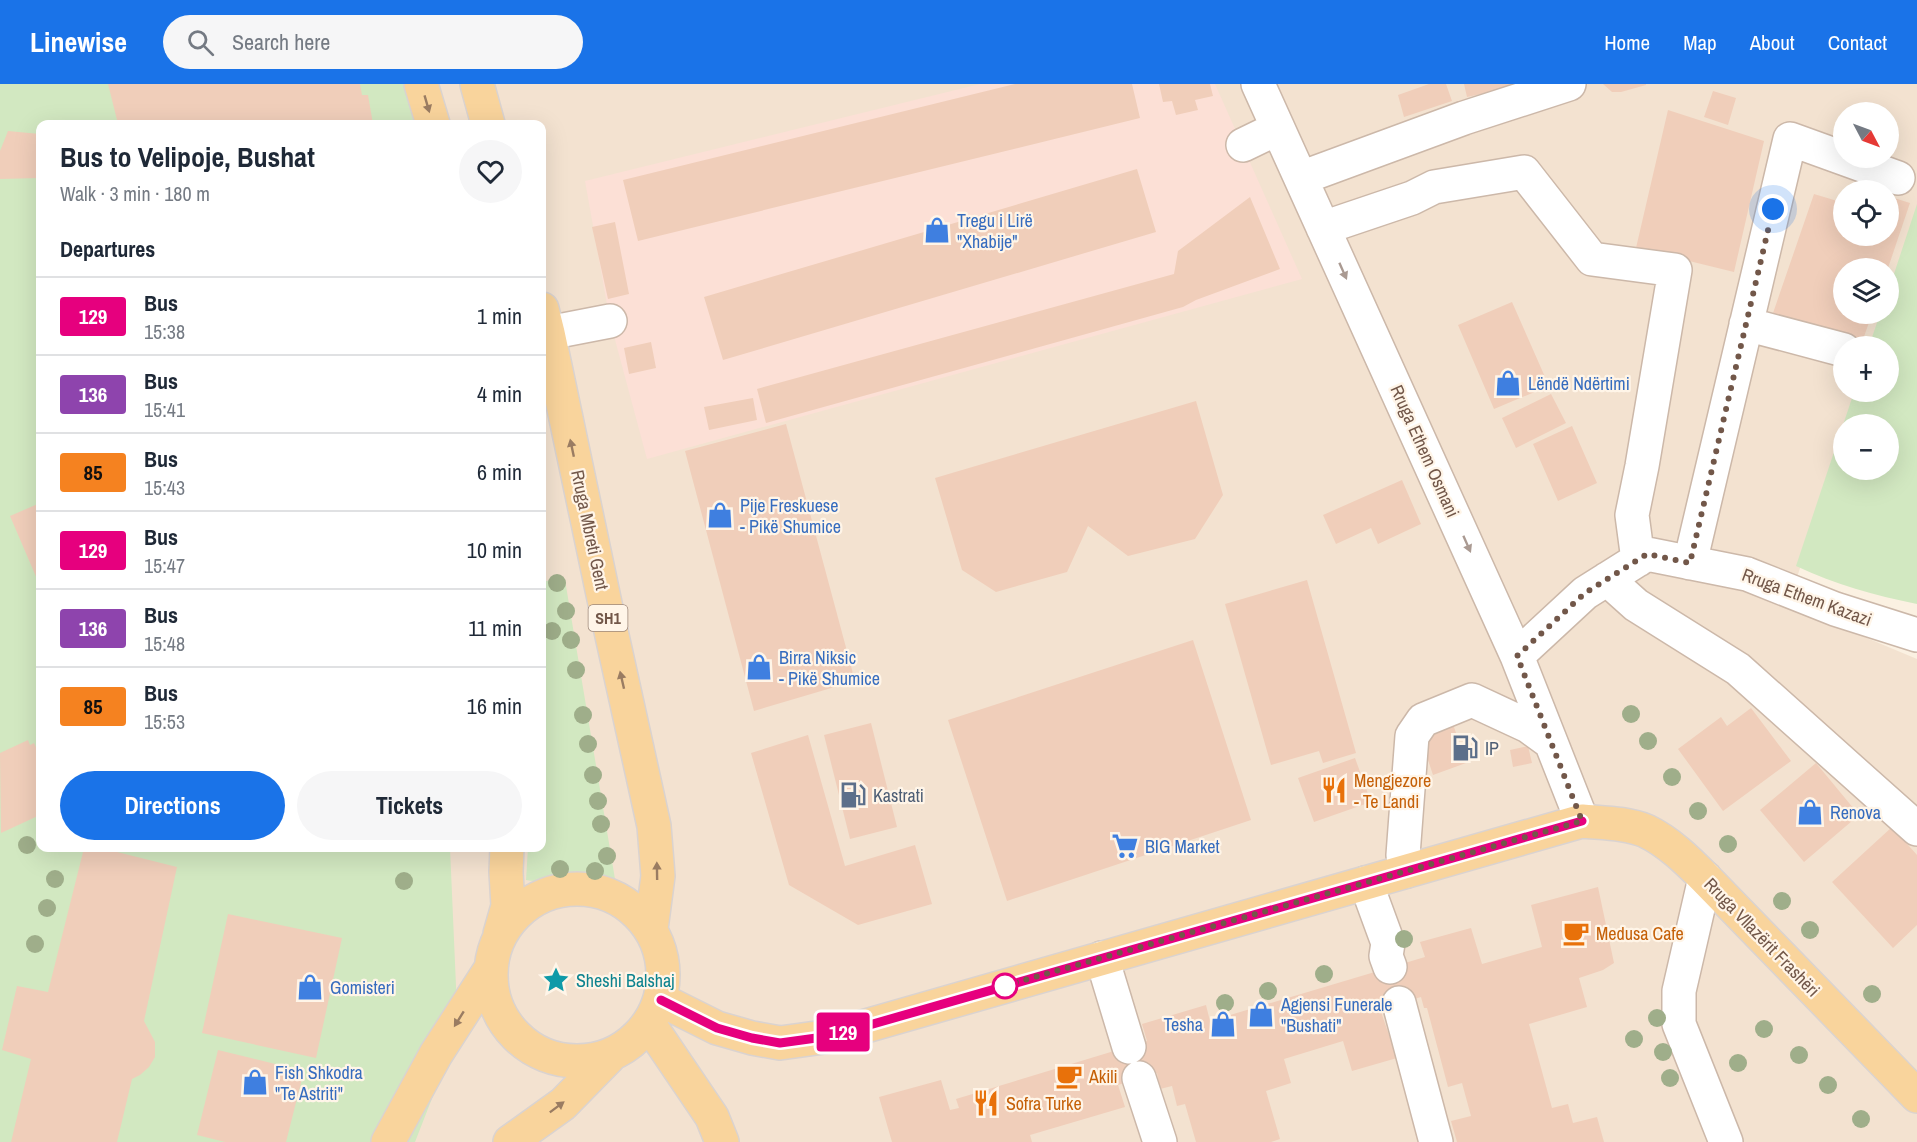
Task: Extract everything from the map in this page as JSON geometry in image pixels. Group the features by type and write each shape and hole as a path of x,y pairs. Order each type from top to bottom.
{"main road":[{"path":"421,84 432,120"},
{"path":"477,84 487,120"},
{"name":"Rruga Mbreti Gent","path":"546,326 654,826 658,876 651,929"},
{"path":"655,1012 780,1043 831,1036 1582,821"},
{"name":"Rruga Vllazërit Frashëri","path":"1582,821 1616,824 1646,831 1678,852 1706,878 1917,1096"},
{"path":"507,852 508,906 490,970 493,999 505,1025 526,1046 552,1059 580,1062 609,1057"},
{"path":"499,937 514,915 535,899 560,890 587,889 612,895 634,910 651,929 661,952 664,976 655,1012 631,1043 609,1057 563,1104 510,1142"},
{"path":"388,1142 436,1054 490,970"},
{"path":"655,1012 712,1117 722,1142"}],"street":[{"name":"Rruga Ethem Osmani","path":"1258,84 1517,656 1582,821"},
{"path":"1301,178 1464,118 1569,84"},
{"path":"1244,145 1278,128"},
{"path":"1690,563 1790,139 1898,178"},
{"path":"1323,228 1412,198 1434,187 1524,172 1592,259 1675,270 1632,515 1638,560"},
{"path":"546,321 610,321"},
{"path":"1746,324 1833,347"},
{"name":"Rruga Ethem Kazazi","path":"1517,656 1585,593 1647,554 1747,574 1835,609 1917,635"},
{"path":"1607,579 1636,605 1738,669 1917,829"},
{"path":"1407,871 1403,855 1412,736 1423,720 1472,700 1528,726 1550,742"},
{"path":"1706,878 1679,991 1679,1024 1726,1142"},
{"path":"1366,883 1388,943 1386,956 1390,967"},
{"path":"1102,958 1129,1047"},
{"path":"1399,1003 1436,1142"},
{"path":"1139,1078 1160,1142"}],"shaded area":[{"path":"0,84 1917,84 1917,213 1899,269 1899,258 1833,258 1833,324 1881,324 1876,336 1833,336 1833,402 1854,402 1848,414 1833,414 1833,467 1788,605 1917,659 1917,1142 0,1142"},
{"name":"Tregu i Lirë \"Xhabije\"","path":"980,84 1215,84 1302,279 647,459 610,321 585,181"}],"green space":[{"path":"0,84 418,84 420,120 36,120 36,852 450,852 458,1032 415,1142 0,1142"},
{"path":"1917,204 1917,604 1855,589 1796,566 1833,455 1833,480 1899,480 1899,414 1847,414 1851,402 1899,402 1899,336 1872,336 1877,324 1899,324 1899,259"},
{"path":"565,580 615,879 612,880 578,874 539,881 526,880 528,852 546,852 546,581"}],"building":[{"path":"108,84 360,84 362,95 368,95 372,120 117,120"},
{"path":"1015,84 1132,84 1140,118 638,241 623,180"},
{"path":"1159,84 1210,84 1213,96 1195,100 1198,110 1176,115 1172,101 1163,102"},
{"path":"1429,84 1446,84 1452,101 1404,117 1398,95"},
{"path":"1464,84 1523,84 1523,85 1467,97"},
{"path":"1603,84 1646,85 1621,92 1612,92"},
{"path":"1713,91 1736,98 1728,125 1704,117"},
{"path":"1668,110 1764,141 1734,272 1636,248"},
{"path":"8,131 36,134 36,178 0,179 0,151"},
{"path":"1137,169 1156,232 723,360 704,297"},
{"path":"1814,194 1833,200 1833,246 1895,246 1891,258 1833,258 1833,324 1868,324 1864,336 1833,336 1772,316"},
{"path":"1250,197 1280,269 1183,307 766,423 757,389 1174,274 1178,251"},
{"path":"1899,200 1910,203 1899,236"},
{"path":"615,222 629,294 608,299 592,227"},
{"path":"1512,302 1549,386 1494,409 1458,325"},
{"path":"651,342 656,368 629,374 624,348"},
{"path":"1551,394 1566,423 1516,448 1502,418"},
{"path":"753,398 757,420 709,430 704,407"},
{"path":"1196,401 1223,495 1195,539 1128,556 1088,526 1067,572 996,592 962,570 935,478"},
{"path":"786,424 855,681 754,711 685,451"},
{"path":"1572,426 1597,483 1558,501 1533,444"},
{"path":"1402,480 1421,524 1378,544 1371,528 1336,544 1323,515"},
{"path":"36,505 36,577 10,516"},
{"path":"1307,580 1356,753 1323,763 1319,751 1271,765 1225,604"},
{"path":"1193,640 1251,820 1007,901 948,720"},
{"path":"1751,708 1791,761 1723,811 1678,749 1721,717 1727,726"},
{"path":"1452,721 1466,763 1433,775 1419,733"},
{"path":"871,723 897,827 850,839 824,735"},
{"path":"808,735 845,866 915,845 932,904 858,925 789,885 751,753"},
{"path":"28,740 30,745 34,743 36,747 36,817 1,833 0,753"},
{"path":"1528,746 1532,763 1513,767 1510,750"},
{"name":"Mengjezore - Te Landi","path":"1355,758 1371,802 1314,822 1298,778"},
{"name":"Renova","path":"1816,763 1859,815 1804,862 1760,810"},
{"path":"1892,827 1917,855 1917,925 1893,948 1832,882"},
{"path":"83,852 117,852 177,867 144,1021 155,1042 155,1057 149,1067 132,1079 117,1142 11,1142 31,1059 2,1050 17,986 48,992"},
{"path":"1598,887 1614,963 1603,970 1579,978 1587,1007 1529,1024 1552,1108 1568,1104 1573,1123 1597,1117 1604,1142 1457,1142 1451,1121 1471,1116 1462,1083 1448,1087 1427,1008 1424,1008 1421,997 1380,1009 1397,1058 1352,1071 1343,1041 1284,1059 1291,1083 1266,1091 1280,1139 1271,1142 1196,1142 1185,1104 1177,1106 1172,1086 1160,1089 1157,1073 1118,1085 1125,1107 1030,1135 1032,1142 892,1142 879,1097 941,1080 950,1110 959,1108 956,1099 1147,1041 1142,1024 1206,1005 1210,1021 1425,957 1420,942 1471,928 1482,964 1542,947 1531,905"},
{"path":"228,914 342,938 316,1058 202,1033"},
{"path":"218,1050 304,1071 286,1142 225,1142 197,1135"}],"bus line":[{"name":"129","path":"661,1000 717,1028 752,1038 780,1043 831,1036 1582,821"}],"place":[{"name":"Tregu i Lirë \"Xhabije\"","path":"937,230"},
{"name":"Lëndë Ndërtimi","path":"1508,383"},
{"name":"Pije Freskuese - Pikë Shumice","path":"720,515"},
{"name":"Birra Niksic - Pikë Shumice","path":"759,667"},
{"name":"IP","path":"1465,748"},
{"name":"Mengjezore - Te Landi","path":"1334,790"},
{"name":"Kastrati","path":"853,795"},
{"name":"Renova","path":"1810,812"},
{"name":"BIG Market","path":"1125,846"},
{"name":"Medusa Cafe","path":"1576,933"},
{"name":"Sheshi Balshaj","path":"556,980"},
{"name":"Gomisteri","path":"310,987"},
{"name":"Agjensi Funerale \"Bushati\"","path":"1261,1014"},
{"name":"Tesha","path":"1223,1024"},
{"name":"Akili","path":"1069,1076"},
{"name":"Fish Shkodra \"Te Astriti\"","path":"255,1082"},
{"name":"Sofra Turke","path":"986,1103"}],"route":[{"path":"1005,986 1000,987 1582,821 1517,656 1585,593 1647,554 1690,563 1773,209"}]}
